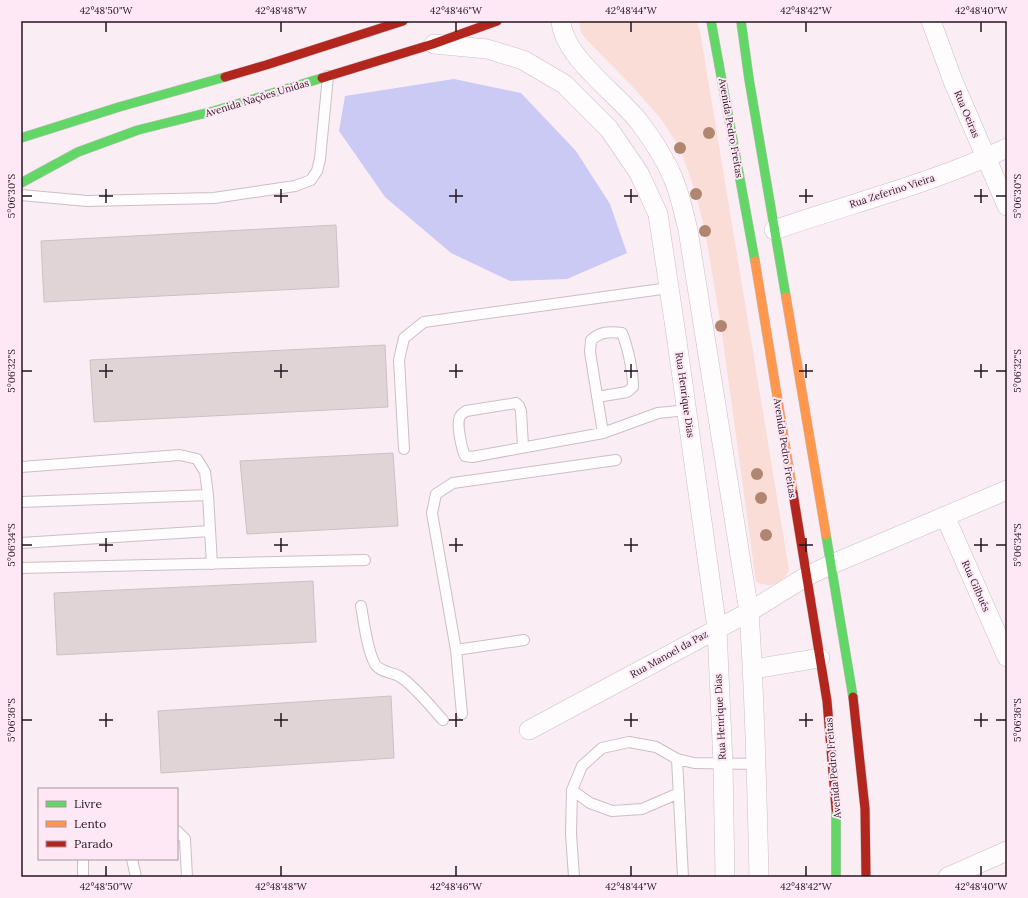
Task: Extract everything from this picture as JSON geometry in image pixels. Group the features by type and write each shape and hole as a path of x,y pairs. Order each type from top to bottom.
{"main road":[{"path":"21,138 119,107 266,65 403,21"},
{"name":"Avenida Nações Unidas","path":"21,183 78,152 138,130 214,111 433,44 497,21"},
{"name":"Avenida Pedro Freitas","path":"711,21 752,246 827,701 837,816 836,877"},
{"path":"741,21 774,230 851,682 866,809 866,877"}],"street":[{"path":"562,21 562,26 568,43 602,84 639,122 667,167 676,183 688,230 749,612 757,764 759,877"},
{"name":"Rua Oeiras","path":"930,21 985,158 1007,206"},
{"name":"Rua Henrique Dias","path":"433,44 487,49 523,60 564,84 609,129 638,173 658,214 717,628 725,877"},
{"name":"Rua Zeferino Vieira","path":"774,230 920,183 1007,148"},
{"path":"669,288 696,283"},
{"path":"830,565 1007,490"},
{"name":"Rua Gilbués","path":"945,516 1007,657"},
{"name":"Rua Manoel da Paz","path":"529,730 749,612 807,576 830,565"},
{"path":"753,669 820,658"},
{"path":"948,877 1007,852"}],"lane":[{"path":"21,195 87,201 214,198 295,186 311,180 317,171 320,159 328,76"},
{"path":"404,449 399,360 404,338 424,322 669,288"},
{"path":"597,397 628,392 633,386 627,349 622,334 613,332 598,334 591,340 590,352 597,397 603,433"},
{"path":"523,447 521,411 516,403 466,411 461,414 458,420 462,449 465,456 472,457 603,433 658,413 687,410"},
{"path":"21,466 180,455 197,459 205,472 208,495 212,564"},
{"path":"462,714 456,650 432,513 436,494 453,483 616,460"},
{"path":"21,502 208,495"},
{"path":"21,543 210,531"},
{"path":"21,568 365,560"},
{"path":"361,606 371,655 375,665 384,671 398,676 408,683 443,720"},
{"path":"456,650 524,640"},
{"path":"574,877 571,834 572,790 582,766 602,748 629,742 656,747 677,759 694,763 757,764"},
{"path":"677,759 683,877"},
{"path":"572,790 590,803 612,811 642,809 679,793"},
{"path":"178,832 185,839 187,877"},
{"path":"83,860 83,877"},
{"path":"132,860 136,877"}],"shaded area":[{"path":"579,21 696,21 700,31 789,570 783,579 775,584 766,585 756,582 721,326 705,231 696,194 680,148 661,119 632,86 585,38 581,32"}],"water":[{"path":"454,79 521,93 576,151 610,204 627,253 567,279 510,281 451,253 385,197 339,131 345,96"}],"building":[{"path":"336,225 339,287 44,302 41,241"},
{"path":"385,345 388,407 94,422 90,360"},
{"path":"393,453 398,526 247,534 240,461"},
{"path":"313,581 316,642 57,655 54,593"},
{"path":"391,696 394,758 161,773 158,711"}],"traffic: fast":[{"path":"711,21 755,261"},
{"path":"741,21 749,79 786,297"},
{"path":"21,138 119,107 225,77"},
{"path":"21,183 78,152 138,130 214,111 322,78"},
{"path":"826,535 853,697"},
{"path":"836,809 836,877"}],"traffic: slow":[{"path":"755,261 793,493"},
{"path":"786,297 826,535"}],"traffic: jam":[{"path":"225,77 403,21"},
{"path":"322,78 433,44 497,21"},
{"path":"793,493 827,701 836,809"},
{"path":"853,697 865,809 866,877"}]}
